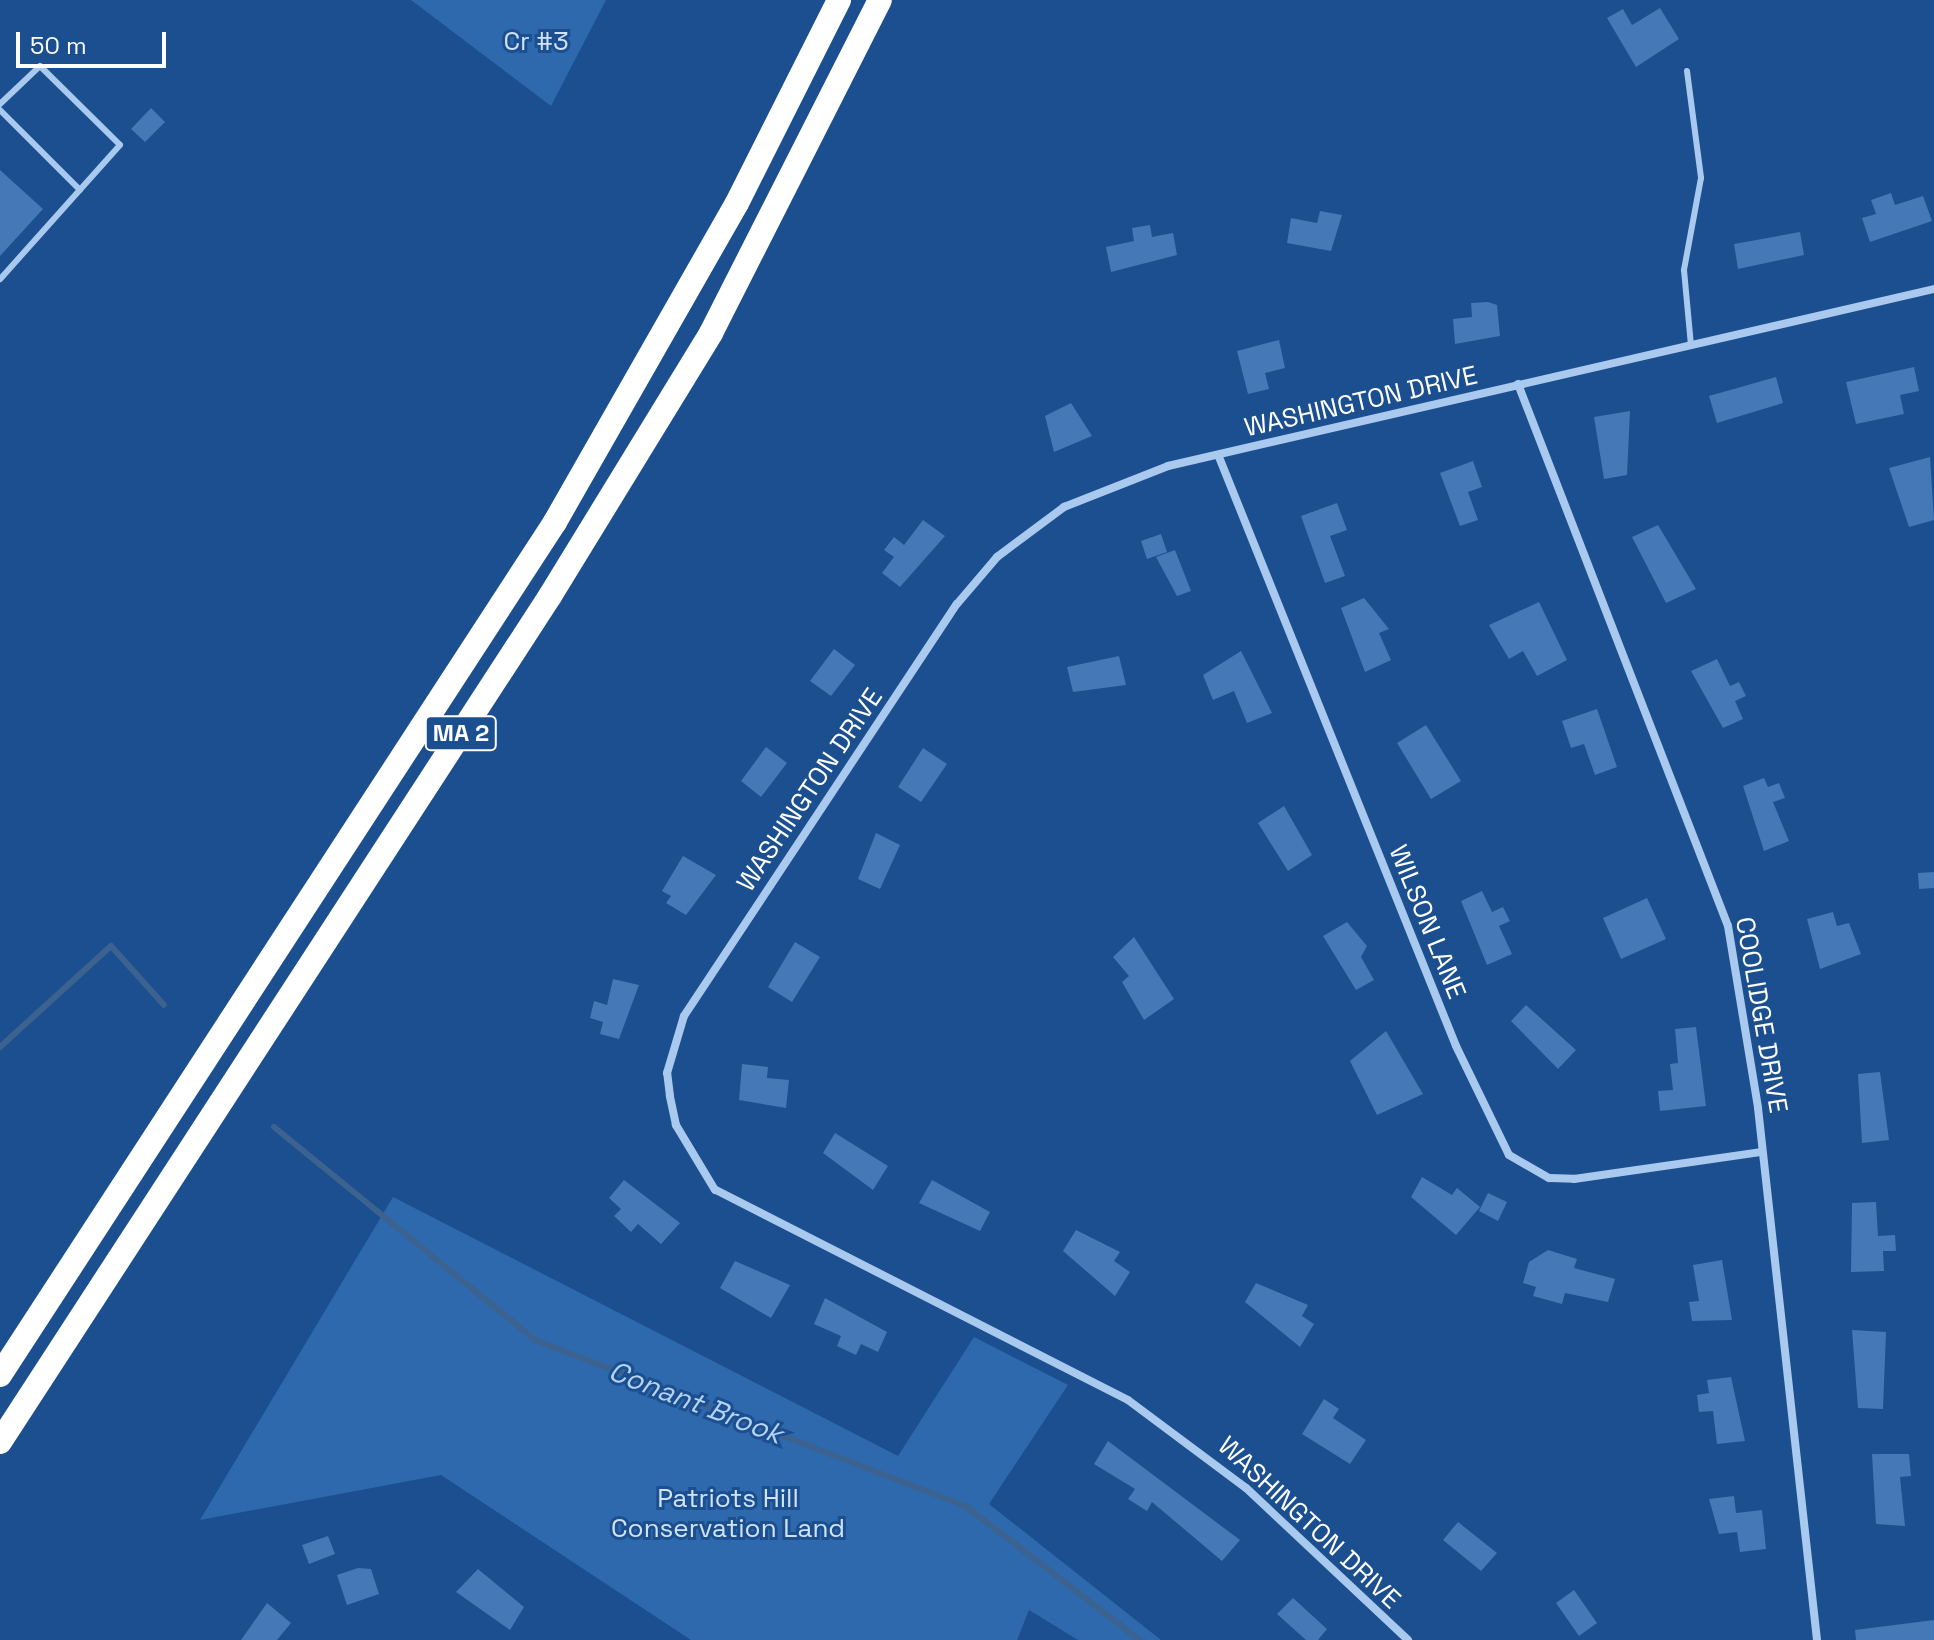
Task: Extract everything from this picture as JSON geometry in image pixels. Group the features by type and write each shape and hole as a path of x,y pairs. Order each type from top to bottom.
{"highway":[{"name":"MA 2","path":"0,1375 555,522 737,203 839,0"},
{"name":"MA 2","path":"0,1442 567,570 711,333 880,0"}],"street":[{"name":"WASHINGTON DRIVE","path":"1408,1640 1246,1488 1128,1400 715,1190 676,1125 667,1073 697,992 980,577 1039,522 1091,494 1219,457 1518,384 1934,289"},
{"name":"COOLIDGE DRIVE","path":"1518,384 1554,493 1728,926 1762,1152 1817,1640"},
{"name":"WILSON LANE","path":"1219,457 1456,1046 1509,1155 1549,1178 1574,1179 1762,1152"}],"lane":[{"path":"0,104 40,66 120,145 0,279"},
{"path":"1687,71 1701,178 1684,270 1691,345"},
{"path":"0,110 80,190"}],"green space":[{"name":"Cr #3","path":"411,0 606,0 551,106"},
{"name":"Patriots Hill Conservation Land","path":"393,1197 898,1456 974,1337 1068,1385 989,1504 1161,1640 1078,1640 1029,1610 1017,1640 691,1640 441,1475 200,1520"}],"building":[{"path":"1660,8 1679,39 1636,67 1607,18 1623,9 1632,25"},
{"path":"151,108 165,122 145,142 131,129"},
{"path":"0,170 43,209 0,256"},
{"path":"1891,193 1895,205 1923,196 1932,221 1870,242 1862,218 1876,214 1871,200"},
{"path":"1320,211 1342,215 1331,251 1287,243 1291,218 1317,223"},
{"path":"1150,225 1152,237 1173,233 1177,255 1111,272 1106,247 1134,241 1132,228"},
{"path":"1800,232 1804,255 1738,269 1734,244"},
{"path":"1471,303 1497,305 1500,336 1455,344 1453,319 1472,317"},
{"path":"1279,340 1285,368 1265,373 1269,389 1248,394 1237,351"},
{"path":"1914,367 1919,391 1900,395 1904,414 1856,424 1846,382"},
{"path":"1776,377 1783,403 1717,423 1709,396"},
{"path":"1071,403 1092,436 1054,452 1045,416"},
{"path":"1630,411 1627,475 1604,479 1594,417"},
{"path":"1930,457 1934,520 1909,527 1889,468"},
{"path":"1473,461 1482,487 1468,492 1478,520 1460,526 1440,473"},
{"path":"1337,503 1347,530 1330,536 1345,576 1325,583 1301,516"},
{"path":"923,520 945,536 900,587 882,573 894,557 884,550 894,537 904,545"},
{"path":"1658,525 1696,589 1666,603 1632,537"},
{"path":"1161,534 1167,552 1147,559 1141,541"},
{"path":"1175,550 1191,591 1177,596 1156,557"},
{"path":"1364,598 1389,629 1379,633 1391,660 1365,672 1341,608"},
{"path":"1539,602 1567,660 1537,676 1523,651 1509,659 1489,625"},
{"path":"834,649 855,665 831,696 810,681"},
{"path":"1241,651 1272,713 1247,723 1234,691 1213,700 1203,675"},
{"path":"1119,656 1126,685 1073,692 1067,667"},
{"path":"1717,659 1730,686 1739,682 1746,696 1735,701 1743,719 1723,728 1691,671"},
{"path":"1597,709 1617,767 1595,775 1584,744 1571,748 1562,721"},
{"path":"1426,725 1461,781 1431,799 1397,743"},
{"path":"766,747 787,763 761,797 741,781"},
{"path":"923,748 947,764 921,802 898,787"},
{"path":"1764,778 1768,787 1779,783 1785,798 1773,802 1789,841 1764,851 1743,786"},
{"path":"1284,806 1312,855 1288,871 1258,823"},
{"path":"876,833 900,845 880,889 858,879"},
{"path":"683,856 716,875 686,915 666,903 671,896 662,891"},
{"path":"1934,872 1934,888 1919,889 1918,873"},
{"path":"1482,891 1492,912 1503,907 1510,921 1499,926 1512,954 1487,965 1461,901"},
{"path":"1647,898 1666,939 1621,959 1603,918"},
{"path":"1833,912 1837,926 1849,923 1861,954 1820,969 1807,919"},
{"path":"1347,922 1367,946 1361,957 1374,980 1356,990 1323,936"},
{"path":"1134,937 1174,999 1144,1020 1122,982 1129,976 1113,957"},
{"path":"795,942 820,957 792,1002 768,987"},
{"path":"613,979 639,985 619,1039 600,1034 603,1022 590,1018 594,1001 607,1005"},
{"path":"1526,1005 1576,1050 1558,1069 1511,1021"},
{"path":"1696,1027 1706,1106 1660,1111 1658,1091 1673,1090 1670,1064 1678,1063 1675,1029"},
{"path":"1386,1031 1423,1094 1377,1115 1350,1061"},
{"path":"742,1064 768,1067 767,1078 789,1080 786,1108 739,1100"},
{"path":"1880,1072 1889,1140 1862,1143 1858,1074"},
{"path":"835,1133 888,1166 873,1190 823,1153"},
{"path":"1422,1177 1452,1195 1457,1188 1480,1207 1456,1235 1411,1197"},
{"path":"624,1180 680,1223 661,1244 638,1224 631,1232 614,1216 621,1209 609,1198"},
{"path":"932,1180 990,1212 980,1231 919,1203"},
{"path":"1488,1193 1507,1202 1498,1221 1479,1211"},
{"path":"1876,1202 1878,1236 1895,1235 1896,1251 1883,1251 1884,1271 1851,1272 1852,1203"},
{"path":"1076,1230 1120,1252 1114,1261 1130,1272 1115,1296 1063,1251"},
{"path":"1548,1250 1577,1259 1574,1268 1615,1279 1608,1302 1565,1293 1562,1304 1533,1296 1536,1287 1523,1283 1529,1262"},
{"path":"1722,1260 1732,1320 1692,1321 1689,1302 1699,1301 1693,1265"},
{"path":"735,1261 790,1285 771,1318 720,1288"},
{"path":"1256,1283 1308,1305 1302,1316 1314,1324 1300,1347 1245,1302"},
{"path":"825,1298 887,1332 878,1352 861,1344 856,1355 837,1346 841,1336 814,1324"},
{"path":"1852,1330 1886,1332 1883,1409 1858,1408"},
{"path":"1731,1377 1745,1441 1717,1444 1713,1411 1699,1412 1697,1395 1709,1393 1707,1380"},
{"path":"1324,1399 1339,1409 1333,1418 1366,1440 1350,1464 1302,1434"},
{"path":"1108,1441 1240,1540 1222,1561 1152,1502 1147,1511 1128,1499 1135,1489 1094,1464"},
{"path":"1872,1454 1909,1454 1911,1476 1900,1477 1905,1526 1876,1524"},
{"path":"1734,1496 1736,1513 1762,1510 1766,1549 1740,1552 1737,1532 1719,1534 1709,1499"},
{"path":"1458,1522 1497,1553 1481,1571 1443,1540"},
{"path":"328,1536 335,1554 309,1564 302,1545"},
{"path":"358,1568 371,1569 379,1594 347,1605 337,1575"},
{"path":"478,1569 524,1607 510,1630 456,1592"},
{"path":"1574,1590 1597,1623 1579,1636 1556,1603"},
{"path":"1293,1598 1327,1629 1318,1640 1306,1640 1277,1614"},
{"path":"267,1603 291,1623 277,1640 241,1640"},
{"path":"1934,1620 1934,1640 1856,1640 1855,1630"}],"waterway":[{"name":"Conant Brook","path":"0,1047 111,946 164,1005"},
{"name":"Conant Brook","path":"274,1127 535,1340 967,1507 1140,1640"}]}
